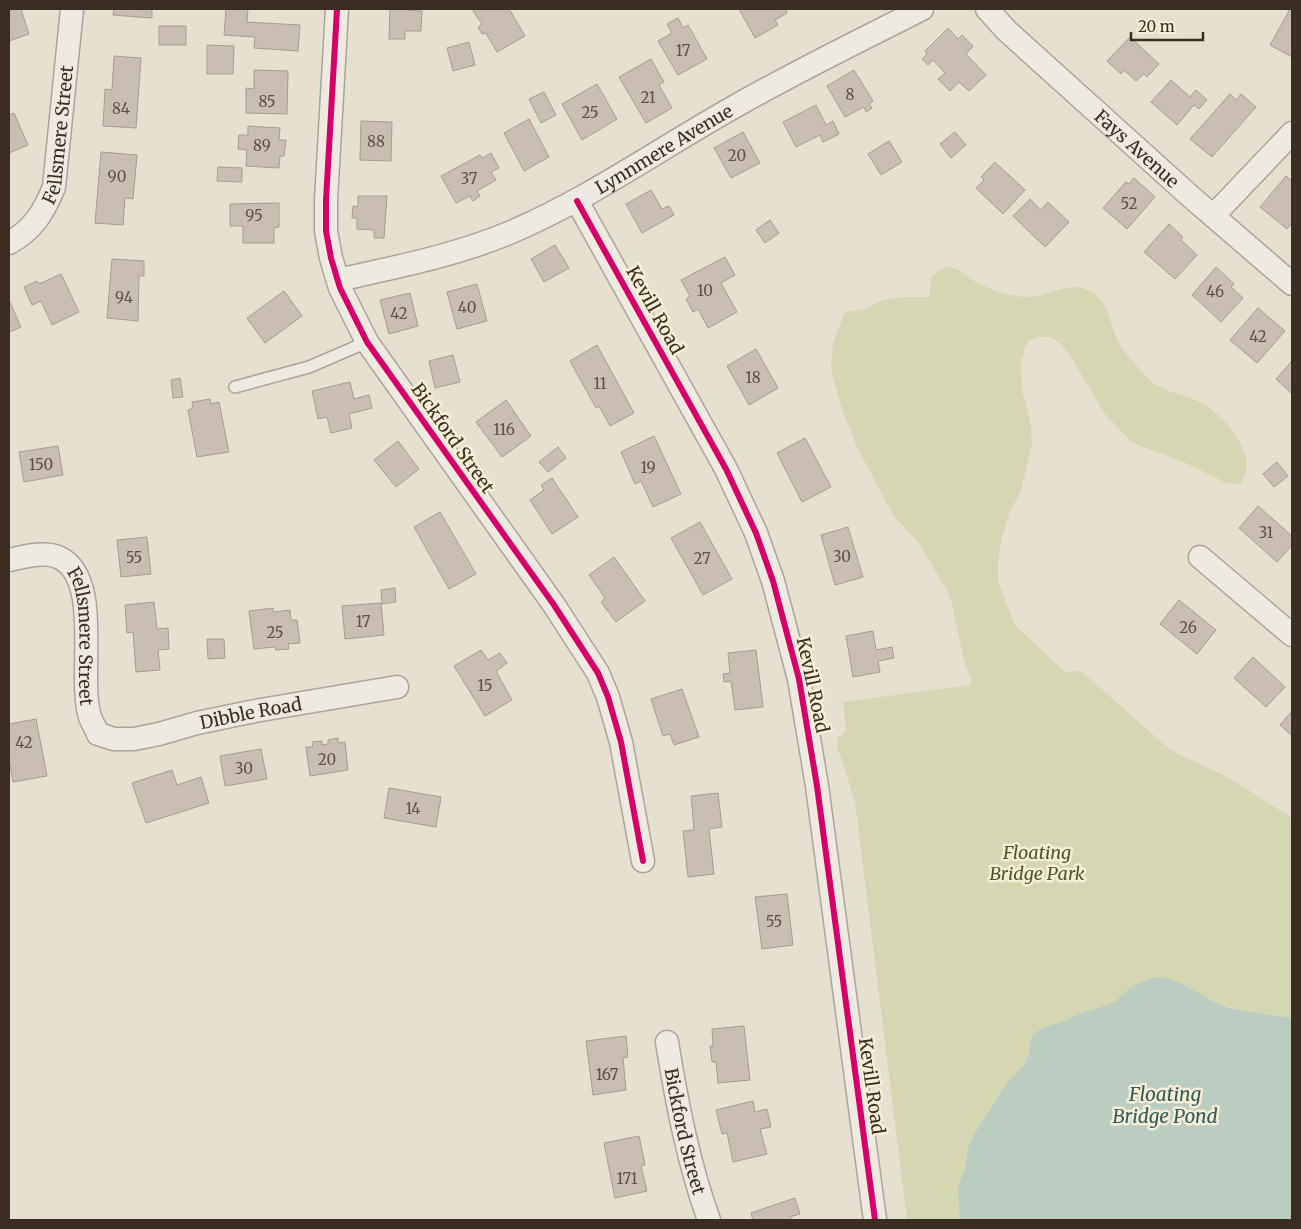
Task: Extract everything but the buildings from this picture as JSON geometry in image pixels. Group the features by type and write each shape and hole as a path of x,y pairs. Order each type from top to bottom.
{"street":[{"name":"Fellsmere Street","path":"9,243 33,226 46,209 54,187 72,9"},
{"name":"Bickford Street","path":"337,9 326,200 326,231 338,280 367,342 554,605 598,673 608,697 621,742 643,861"},
{"name":"Lynnmere Avenue","path":"338,280 437,258 509,233 577,201 734,107 922,9"},
{"name":"Fays Avenue","path":"987,9 1007,32 1292,284"},
{"path":"1213,216 1292,133"},
{"name":"Kevill Road","path":"577,201 726,469 756,533 773,581 799,679 817,786 875,1220"},
{"name":"Fellsmere Street","path":"9,560 40,555 57,557 68,564 79,580 85,598 86,688 90,717 98,734 106,736"},
{"path":"1200,557 1292,635"},
{"name":"Dibble Road","path":"106,736 114,739 134,739 254,711 397,688"},
{"name":"Bickford Street","path":"667,1042 681,1122 693,1172 709,1220"}],"lane":[{"path":"236,387 309,368 367,342"}],"green space":[{"name":"Floating Bridge Park","path":"945,267 959,270 977,283 1004,294 1025,297 1075,287 1092,292 1103,302 1120,345 1151,381 1161,388 1199,402 1220,416 1236,436 1243,449 1247,464 1240,485 1224,482 1186,463 1131,441 1104,413 1070,355 1058,342 1050,337 1039,337 1030,340 1026,345 1021,362 1022,390 1031,425 1032,445 1020,494 1010,510 1001,541 998,580 1014,624 1065,672 1081,671 1166,746 1180,755 1228,777 1292,818 1292,1018 1242,1010 1213,1001 996,1099 973,1136 958,1187 969,1220 907,1220 855,802 837,749 838,738 846,731 843,702 971,685 971,681 964,660 951,600 918,542 893,515 857,447 843,412 831,365 833,343 845,312 865,309 881,301 899,297 929,297 932,276"}],"water":[{"name":"Floating Bridge Pond","path":"1157,977 1176,981 1227,1007 1292,1018 1292,1220 960,1220 958,1187 965,1168 968,1148 973,1136 1007,1083 1025,1064 1030,1052 1030,1041 1033,1035 1042,1028 1115,1002 1132,986"}],"cycle path":[{"path":"337,9 326,200 326,231 331,258 340,288 367,342 554,605 598,673 608,697 621,742 643,861"},
{"path":"577,201 726,469 756,533 773,581 799,679 817,786 875,1220"}]}
